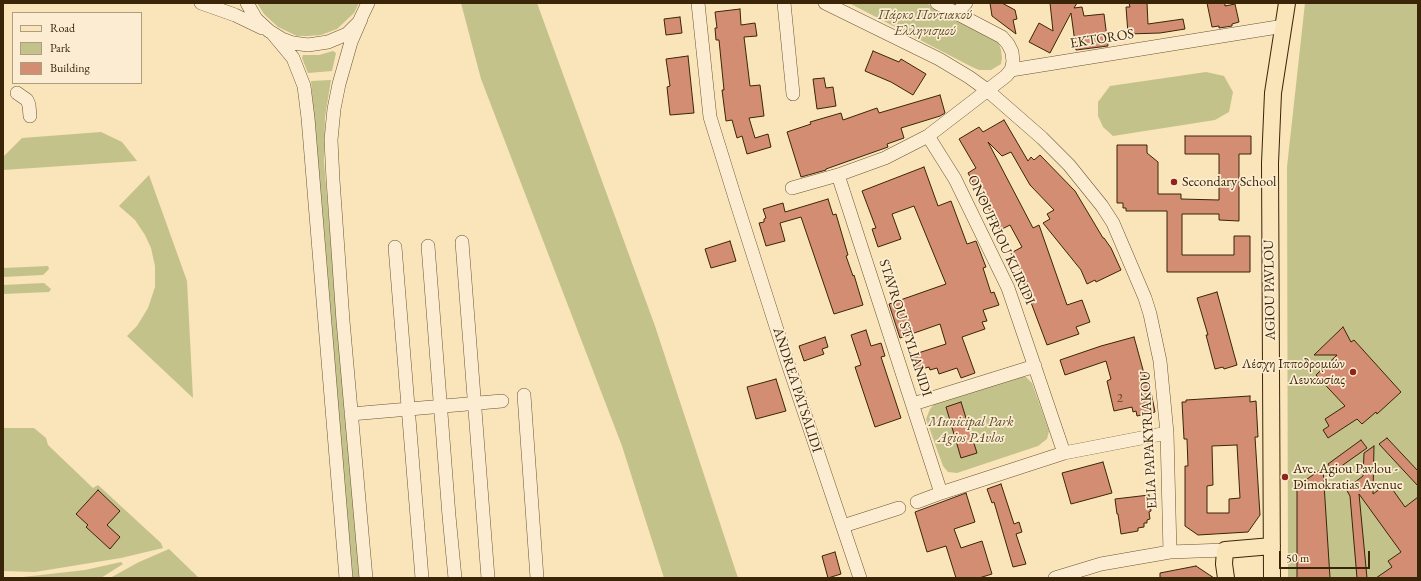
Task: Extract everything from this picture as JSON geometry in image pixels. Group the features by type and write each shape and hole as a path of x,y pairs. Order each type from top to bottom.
{"main road":[{"name":"AGIOU PAVLOU","path":"1272,578 1270,163 1273,93 1287,3"},
{"path":"1226,578 1224,564 1225,550 1272,546"}],"street":[{"path":"201,3 235,15 293,43 303,45 317,45 335,40 347,34 361,19"},
{"path":"247,3 256,19 273,34 293,58 304,86 346,578"},
{"path":"366,578 332,180 332,140 334,109 339,84 351,42 368,3"},
{"name":"ANDREA PATSALIDI","path":"698,3 710,117 786,358 860,578"},
{"path":"784,3 793,94"},
{"name":"ELIA PAPAKYRIAKOU","path":"825,3 939,59 987,90 1042,138 1069,165 1098,201 1112,223 1140,283 1150,314 1163,378 1167,433 1170,552"},
{"path":"792,188 884,158 928,136 1006,76 1011,70 1013,62 1012,52 1002,37 937,3"},
{"path":"957,13 966,3"},
{"name":"EKTOROS","path":"1011,70 1284,26"},
{"path":"17,93 27,100 30,116"},
{"name":"ONOUFRIOU KLIRIDI","path":"928,136 956,179 1008,288 1036,366 1064,453"},
{"name":"STAVROU STYLIANIDI","path":"838,174 941,492"},
{"path":"462,242 488,578"},
{"path":"428,246 455,578"},
{"path":"395,247 422,578"},
{"path":"913,404 1036,366"},
{"path":"524,395 537,578"},
{"path":"351,414 502,401"},
{"path":"917,502 941,492 1064,453 1167,433"},
{"path":"843,526 899,508"},
{"path":"1055,578 1101,564 1170,552 1225,550"}],"green space":[{"path":"257,3 359,3 354,13 337,29 321,35 297,36 278,27 264,14"},
{"path":"461,3 537,3 655,326 738,578 664,578 622,446 481,79"},
{"name":"Πάρκο Ποντιακού Ελληνισμού","path":"849,3 926,3 995,40 999,44 1001,50 1001,64 991,70 979,70"},
{"name":"Λέσχη Ιπποδρομιών Λευκωσίας","path":"1305,3 1418,3 1418,578 1288,578 1287,167"},
{"path":"333,51 336,53 332,71 308,73 302,58 303,55 319,55"},
{"path":"1206,72 1224,76 1233,92 1229,112 1215,120 1113,136 1103,127 1098,116 1098,102 1110,86"},
{"path":"331,80 325,117 324,162 360,578 352,578 311,81"},
{"path":"101,132 122,142 137,161 3,170 3,157 22,138"},
{"path":"149,175 187,281 193,398 127,336 137,326 148,308 155,287 155,266 151,248 145,235 135,220 119,206"},
{"path":"48,266 49,269 43,275 3,277 3,268"},
{"path":"44,283 51,289 49,292 3,294 3,285"},
{"name":"Municipal Park Agios PAvlos","path":"1017,376 1026,377 1032,383 1049,431 1047,439 1038,446 957,473 948,472 943,466 926,419 930,409 936,402"},
{"path":"3,428 34,428 46,438 48,445 93,488 98,485 161,543 163,548 121,558 35,572 3,571"},
{"path":"169,549 199,578 110,578 139,562"},
{"path":"121,562 123,564 101,578 3,578 85,570"}],"building":[{"path":"990,3 1002,3 1015,10 1017,19 1013,20 1016,34 992,16"},
{"path":"1050,3 1077,3 1074,8 1082,7 1084,16 1104,14 1108,46 1076,50 1071,13 1050,53 1029,42 1039,23 1053,31"},
{"path":"1129,3 1147,3 1148,24 1183,19 1185,29 1160,33 1128,34 1126,7 1130,7"},
{"path":"1207,3 1225,3 1225,6 1235,4 1239,22 1232,24 1232,26 1219,28 1219,26 1212,27"},
{"path":"740,9 741,25 755,23 757,36 744,37 750,86 760,85 764,116 749,118 755,138 768,134 771,147 747,154 742,136 737,138 732,120 726,121 722,90 724,90 719,40 716,40 715,28 717,28 715,12"},
{"path":"680,17 682,33 666,35 664,19"},
{"path":"873,51 899,62 901,59 926,74 913,95 891,82 865,71"},
{"path":"688,56 694,113 670,115 667,87 670,86 666,59"},
{"path":"824,78 826,88 833,87 836,106 817,109 813,79"},
{"path":"940,95 945,113 940,116 901,128 904,138 887,144 888,147 826,170 801,177 787,132 811,124 810,122 841,113 843,120 877,108 879,113"},
{"path":"1004,120 1028,161 1031,157 1034,160 1040,155 1075,191 1103,238 1111,248 1121,270 1096,282 1095,280 1087,284 1081,270 1043,223 1050,219 1047,214 1054,210 1030,185 1011,152 1002,156 988,142 1033,228 1039,225 1067,305 1082,300 1090,322 1076,327 1079,334 1047,345 1021,276 1023,275 1011,253 1022,247 1010,225 1000,230 968,173 976,168 959,139 979,127 983,132"},
{"path":"1185,136 1251,136 1251,154 1239,154 1239,221 1219,220 1219,214 1182,214 1182,255 1234,255 1234,236 1250,236 1250,272 1167,272 1167,211 1126,211 1126,208 1123,208 1123,203 1117,203 1117,145 1147,145 1147,153 1158,162 1158,194 1181,194 1181,199 1219,200 1219,154 1185,154"},
{"path":"924,167 938,206 951,201 967,244 976,241 986,267 983,268 991,293 994,292 999,305 983,310 987,321 982,322 985,329 962,337 975,373 961,378 957,368 939,374 937,368 930,370 929,367 917,370 912,355 946,344 940,324 900,338 889,304 946,284 914,206 892,214 901,239 878,247 872,229 876,228 862,191"},
{"path":"828,199 833,215 836,214 848,255 846,256 853,276 854,275 863,305 834,314 801,217 780,223 785,241 766,246 759,223 764,222 764,219 766,218 763,209 783,203 785,212"},
{"path":"730,241 736,261 711,268 705,249"},
{"path":"1217,292 1237,365 1224,369 1223,367 1215,369 1206,335 1208,335 1197,298"},
{"path":"1343,327 1351,342 1354,340 1401,392 1377,414 1376,412 1362,424 1357,419 1328,438 1323,430 1329,426 1325,419 1345,406 1316,375 1337,355 1314,355"},
{"path":"866,330 871,346 881,343 885,356 881,357 901,418 875,427 855,367 861,365 851,335"},
{"path":"825,337 828,347 822,349 824,354 804,361 799,346"},
{"path":"1134,337 1145,377 1148,377 1155,412 1137,416 1136,411 1133,412 1132,407 1114,411 1107,381 1111,379 1106,361 1065,375 1060,360 1101,346"},
{"path":"776,379 786,411 756,419 747,387"},
{"path":"1250,396 1250,402 1256,401 1258,437 1255,437 1260,515 1248,532 1198,535 1185,526 1185,466 1188,466 1187,439 1184,439 1182,402 1186,402 1186,400","holes":["1237,445 1240,498 1229,499 1229,513 1207,513 1207,486 1213,485 1212,446"]},
{"path":"961,402 977,453 961,458 946,407"},
{"path":"1387,438 1418,471 1418,486 1379,444"},
{"path":"1361,440 1367,448 1333,472 1328,464"},
{"path":"1374,446 1373,494 1388,483 1405,507 1418,497 1418,578 1376,578 1392,567 1388,561 1401,552 1359,494 1367,578 1357,578 1350,496 1346,489 1363,476 1364,453"},
{"path":"1103,462 1112,493 1071,504 1062,473"},
{"path":"1323,468 1330,578 1297,578 1297,486"},
{"path":"1001,484 1014,524 1019,522 1022,532 1016,534 1026,564 1013,567 994,502 992,503 987,489"},
{"path":"98,490 120,511 107,525 120,537 110,549 86,527 88,525 76,514"},
{"path":"966,493 975,522 954,529 961,548 982,541 992,574 979,578 956,578 946,546 927,552 915,512"},
{"path":"1149,495 1151,511 1149,512 1150,519 1147,520 1147,523 1144,523 1144,527 1138,528 1138,531 1121,534 1115,499"},
{"path":"835,552 841,574 828,578 822,556"},
{"path":"1196,566 1214,578 1160,578 1160,573"}],"place":[{"name":"Secondary School","path":"1174,182"},
{"name":"Λέσχη Ιπποδρομιών Λευκωσίας","path":"1353,372"},
{"name":"Ave. Agiou Pavlou - Dimokratias Avenue","path":"1285,477"}]}
